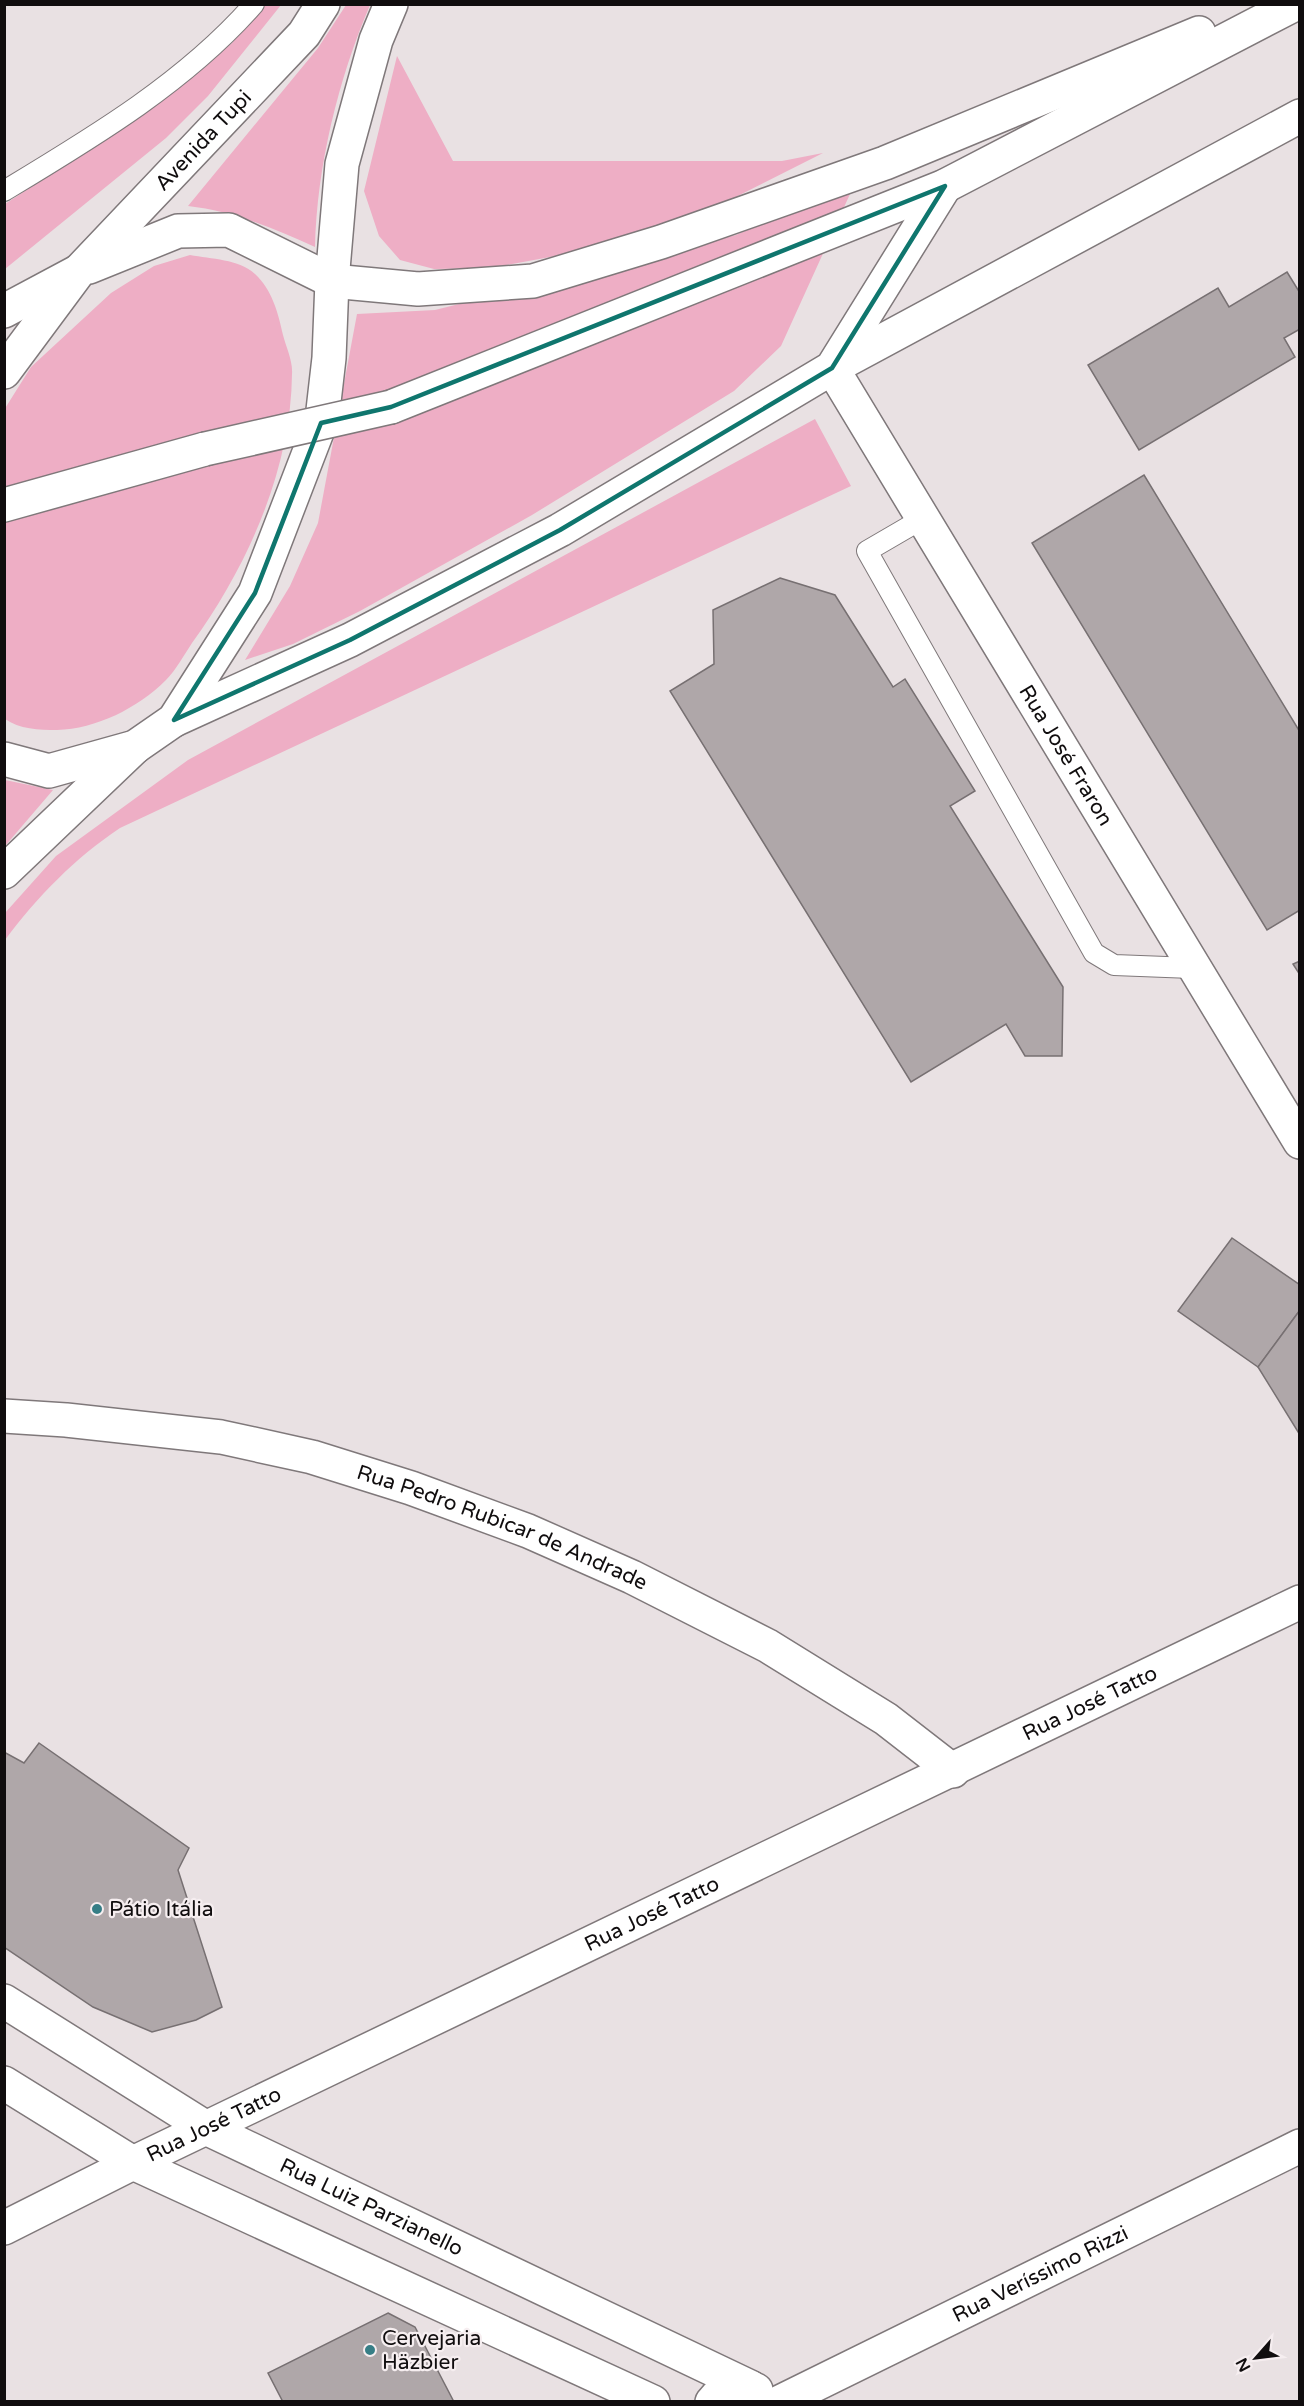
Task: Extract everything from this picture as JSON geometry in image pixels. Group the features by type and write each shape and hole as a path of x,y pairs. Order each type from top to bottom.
{"main road":[{"name":"Avenida Tupi","path":"79,272 303,34 323,4"},
{"path":"174,720 255,593 322,419 329,358 332,281 342,164 376,40 391,4"},
{"path":"4,311 79,272 178,231 229,230 332,281 418,289 533,281 661,242 885,163 1267,4"},
{"path":"13,503 205,449 391,407 945,186 1295,4"},
{"path":"4,872 135,747 174,720 350,640 560,530 832,368 1299,116"},
{"path":"832,368 945,186"},
{"path":"4,372 79,272"},
{"name":"Rua José Fraron","path":"832,368 1299,1143"},
{"path":"4,759 49,771 135,747"},
{"name":"Rua Pedro Rubicar de Andrade","path":"4,1416 66,1420 220,1437 300,1455 411,1488 528,1531 632,1577 768,1646 886,1719 952,1771"},
{"name":"Rua José Tatto","path":"4,2228 133,2163 208,2129 1299,1602"},
{"name":"Rua Luiz Parzianello","path":"4,2001 208,2129 759,2394"},
{"path":"4,2084 133,2163 653,2402"},
{"name":"Rua Veríssimo Rizzi","path":"780,2402 1299,2146"},
{"path":"712,2402 731,2387 759,2394"}],"lane":[{"path":"4,191 132,109 225,37 254,4"},
{"path":"922,519 867,551 1094,954 1114,965 1192,968"}],"highlighted area":[{"path":"945,186 832,368 560,530 350,640 174,720 255,593 321,423 391,407"}],"shaded area":[{"path":"262,5 281,5 208,96 166,138 5,269 5,204 114,133 232,43"},
{"path":"346,5 370,5 348,63 331,124 320,186 315,247 237,216 188,206 318,48"},
{"path":"397,56 453,161 782,161 823,153 710,210 572,253 490,268 434,269 400,260 379,236 364,191"},
{"path":"855,183 781,346 734,391 532,515 360,611 293,644 245,660 290,586 318,523 357,314 435,310 736,235"},
{"path":"190,255 233,262 248,269 266,287 279,318 292,369 290,410 284,446 262,516 248,550 212,614 173,672 155,690 116,715 87,726 50,730 16,725 5,719 4,410 31,367 111,293 154,266"},
{"path":"815,419 851,486 120,828 72,865 30,909 5,940 5,913 56,856 188,760"},
{"path":"4,780 53,790 5,846"}],"building":[{"path":"1287,272 1300,293 1300,329 1284,338 1295,357 1139,450 1088,365 1218,288 1229,307"},
{"path":"1144,475 1300,732 1300,910 1267,930 1032,543"},
{"path":"780,578 835,595 893,687 905,679 975,791 950,806 1063,987 1062,1056 1025,1056 1006,1024 911,1082 670,691 714,664 713,610"},
{"path":"1300,961 1300,975 1293,964"},
{"path":"1232,1238 1300,1285 1300,1310 1258,1367 1178,1311"},
{"path":"1300,1310 1300,1435 1258,1367"},
{"name":"Pátio Itália","path":"39,1743 189,1848 178,1870 222,2007 196,2020 152,2032 93,2007 4,1947 4,1752 24,1763"},
{"name":"Cervejaria Häzbier","path":"388,2313 415,2327 454,2402 283,2402 268,2373"}],"place":[{"name":"Pátio Itália","path":"97,1909"},
{"name":"Cervejaria Häzbier","path":"370,2350"}]}
